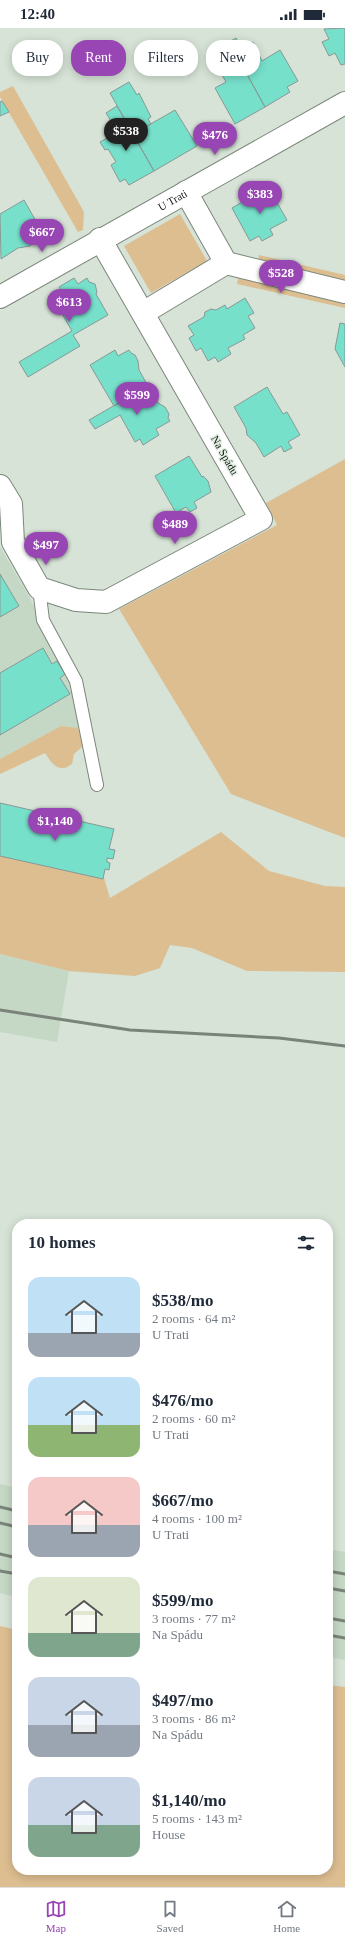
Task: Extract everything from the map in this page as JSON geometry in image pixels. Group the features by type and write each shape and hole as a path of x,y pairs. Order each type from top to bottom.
{"street":[{"name":"U Trati","path":"0,296 345,103"},
{"path":"186,192 226,263"},
{"name":"Na Spádu","path":"39,588 76,600 106,602 261,519 100,239"},
{"path":"143,313 226,263 345,292"},
{"path":"0,486 11,504 13,542 39,588"}],"lane":[{"path":"39,588 43,620 76,681 97,785"}],"shaded area":[{"path":"13,86 84,212 83,230 78,232 0,97 0,92"},
{"path":"180,214 207,261 151,293 124,246"},
{"path":"259,255 345,275 345,281 258,261"},
{"path":"238,278 345,301 345,308 237,284"},
{"path":"345,459 345,838 231,794 119,609 277,525 266,503"},
{"path":"0,547 26,591 72,679 78,728 61,726 0,759"},
{"path":"61,726 78,728 83,746 74,754 72,764 67,767 60,768 50,761 45,753 0,774 0,759"},
{"path":"221,832 269,871 325,886 345,887 345,972 247,971 192,948 170,945 160,968 135,976 69,971 0,954 0,855 104,878 110,898"},
{"path":"0,954 69,971 57,1042 0,1032"},
{"path":"0,1484 12,1487 12,1596 0,1593"},
{"path":"333,1550 345,1552 345,1660 333,1658"},
{"path":"0,1626 12,1629 12,1875 333,1875 333,1686 345,1687 345,1887 0,1887"}],"building":[{"path":"345,28 345,64 341,65 335,53 329,56 322,42 329,39 324,29"},
{"path":"280,50 298,81 287,87 290,92 265,107 248,76 260,76 260,57 262,61"},
{"path":"223,76 248,76 265,107 235,124 215,88 226,82"},
{"path":"129,82 137,95 139,93 151,117 148,119 151,124 133,134 110,93"},
{"path":"2,101 9,112 0,116 0,102"},
{"path":"117,106 154,171 129,185 125,179 120,182 111,165 116,162 108,149 105,150 100,142 115,134 120,142 125,139 121,131 113,124 106,113"},
{"path":"175,110 197,146 154,171 133,134"},
{"path":"268,187 287,220 270,229 273,235 262,241 259,236 250,241 232,208 252,196 258,189"},
{"path":"24,200 37,223 32,226 38,238 30,246 18,248 1,259 0,214"},
{"path":"74,278 78,284 87,278 89,282 95,284 96,294 108,315 73,335 80,346 28,377 19,362 72,331 53,298 62,292 59,287"},
{"path":"245,298 254,313 248,316 255,328 243,335 245,339 228,348 231,354 218,362 215,357 208,361 201,348 196,351 189,338 194,335 188,326 204,317 205,312 211,309 216,310 225,305 227,309"},
{"path":"340,323 345,324 345,367 335,349"},
{"path":"115,350 118,356 129,350 135,355 138,361 139,370 148,386 114,406 90,365"},
{"path":"148,386 158,403 165,407 169,414 168,418 170,421 156,429 159,435 143,445 140,439 135,442 120,415 95,429 89,420"},
{"path":"267,387 283,414 287,412 300,435 288,442 292,448 284,452 281,446 264,457 256,443 247,435 246,428 234,407"},
{"path":"189,456 202,477 203,476 208,481 211,492 194,502 197,508 190,512 186,507 176,513 155,476"},
{"path":"0,574 19,606 0,617"},
{"path":"43,648 52,664 57,661 65,674 60,678 70,694 0,735 0,673"},
{"path":"0,803 114,829 109,849 115,850 113,859 107,858 107,862 110,863 109,870 105,869 103,879 0,856"}],"railway":[{"path":"0,1010 130,1030 279,1038 345,1046"},
{"path":"0,1507 12,1510"},
{"path":"0,1523 12,1526"},
{"path":"0,1554 12,1557"},
{"path":"0,1571 12,1573"},
{"path":"333,1572 345,1574"},
{"path":"333,1589 345,1591"},
{"path":"333,1619 345,1621"},
{"path":"333,1636 345,1638"}]}
